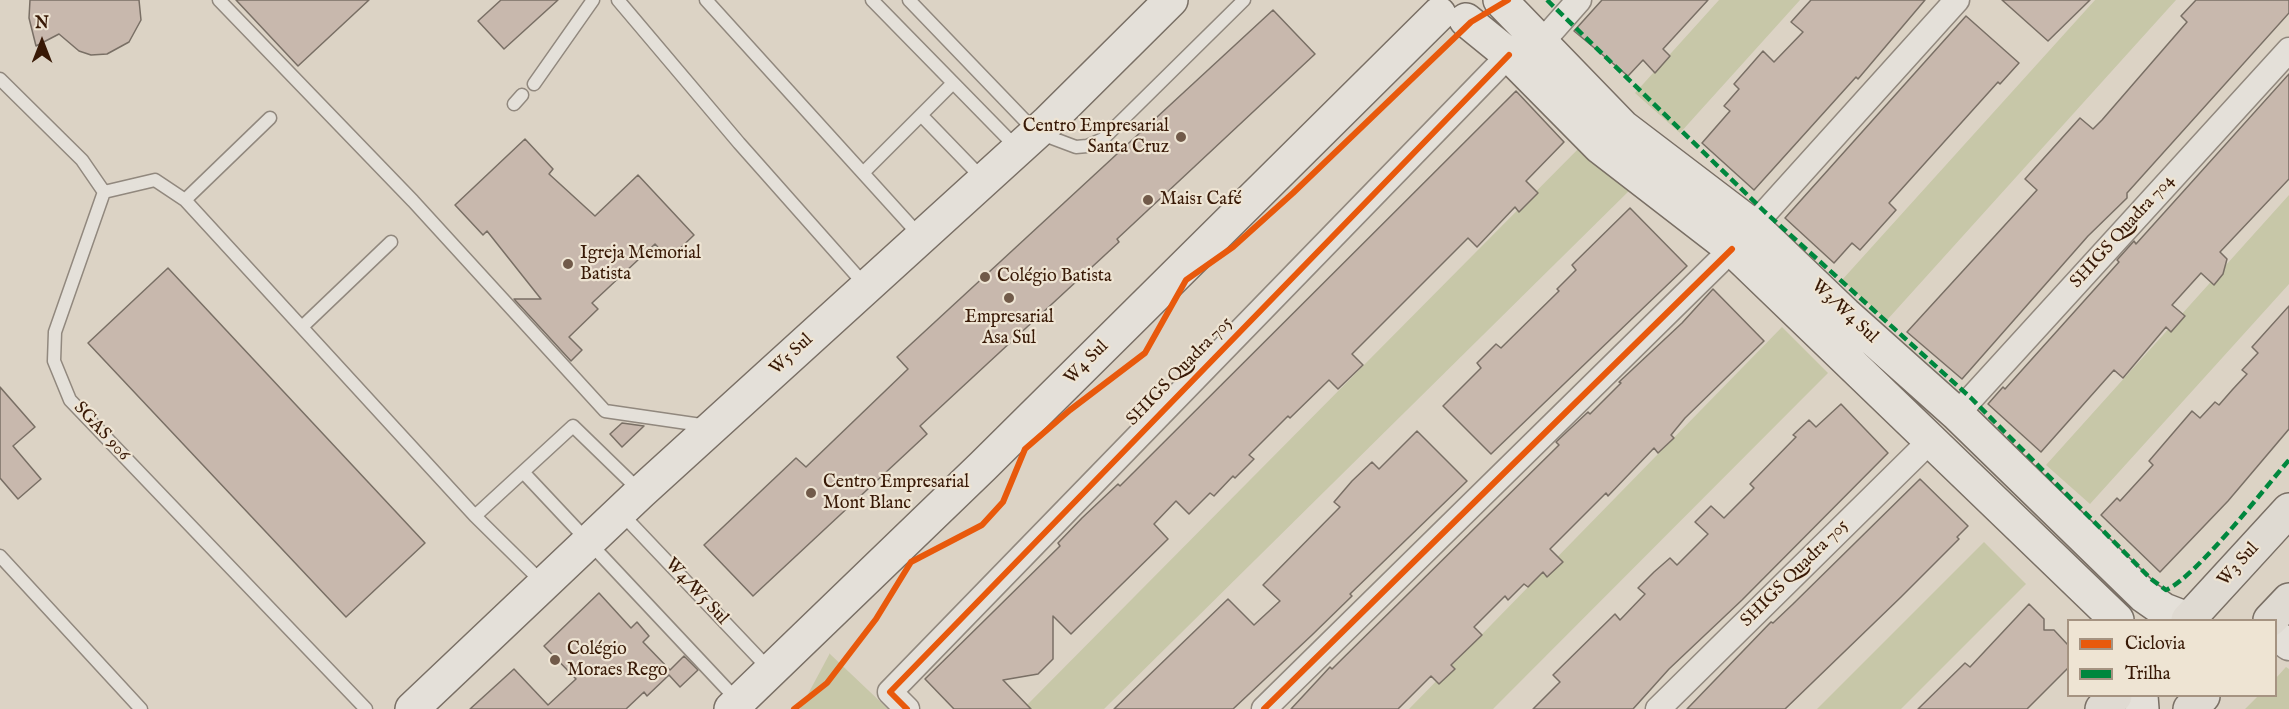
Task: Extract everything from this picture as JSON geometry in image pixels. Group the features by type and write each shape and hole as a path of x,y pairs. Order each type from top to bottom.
{"main road":[{"name":"W5 Sul","path":"412,709 543,583 1027,141 1171,0"},
{"name":"W3/W4 Sul","path":"1500,0 1541,43 1611,137"},
{"name":"W3/W4 Sul","path":"1456,8 1509,55 1611,137 1742,237 1835,326 1931,440 2115,619"},
{"name":"W4 Sul","path":"735,706 1456,8"},
{"name":"W3/W4 Sul","path":"1835,326 1957,414 2144,596 2164,610 2186,619"},
{"name":"W3 Sul","path":"2190,619 2289,510"},
{"path":"2036,540 2061,517"},
{"path":"2272,619 2289,600"},
{"path":"2102,709 2114,697"},
{"path":"2190,709 2201,697"}],"street":[{"path":"1541,43 1579,0"},
{"path":"1264,709 1742,237 1957,0"},
{"name":"SHIGS Quadra 704","path":"1957,414 2289,50"},
{"name":"SHIGS Quadra 705","path":"907,709 890,692 1509,55"},
{"name":"SHIGS Quadra 705","path":"1658,709 1931,440"},
{"path":"2277,636 2289,645"}],"lane":[{"path":"219,0 413,201 605,411 715,427"},
{"path":"534,84 593,0"},
{"path":"618,0 739,144 866,286"},
{"path":"706,0 921,237"},
{"path":"872,0 952,84 1027,141 1076,147 1087,146 1103,139 1244,0"},
{"path":"909,0 1027,141"},
{"path":"0,79 82,160 104,192 155,180 185,200 475,516 543,583"},
{"path":"863,173 952,84"},
{"path":"921,115 984,180"},
{"path":"185,200 270,118"},
{"name":"SGAS 906","path":"104,192 55,332 54,361 70,400 366,709"},
{"path":"302,327 391,242"},
{"name":"W4/W5 Sul","path":"523,472 573,426 631,502 771,672"},
{"path":"475,516 523,472 589,542 735,706"},
{"path":"0,556 141,709"}],"green space":[{"path":"1719,0 1800,0 1680,133 1635,93"},
{"path":"2095,0 2176,0 1887,320 1842,280"},
{"path":"1587,140 1634,186 1104,709 1023,709"},
{"path":"2289,195 2289,284 2090,504 2046,465"},
{"path":"1782,327 1828,373 1493,709 1409,709"},
{"path":"1984,542 2026,584 1901,709 1817,709"},
{"path":"830,654 888,709 800,709"},
{"path":"2286,667 2289,669 2289,709 2245,709 2257,697 2277,697 2277,677"}],"building":[{"path":"30,0 139,0 141,20 129,42 107,54 91,55 79,51 59,34 36,46 29,18"},
{"path":"236,0 369,0 298,66"},
{"path":"501,0 558,0 504,49 478,21"},
{"path":"1602,0 1708,0 1663,49 1670,56 1655,73 1643,60 1628,76 1574,31"},
{"path":"1811,0 1925,0 1858,79 1856,77 1754,190 1702,143 1730,111 1724,106 1739,89 1734,84 1763,51 1774,62 1803,32 1791,22"},
{"path":"2002,0 2090,0 2048,41"},
{"path":"2196,0 2289,0 2289,13 2127,193 2127,198 2088,236 1962,379 1907,332 2037,190 2025,179 2080,118 2093,129 2102,120 2187,22 2181,16"},
{"path":"1273,10 1315,54 1117,239 1119,242 920,426 927,434 753,596 704,545 796,458 806,467 908,369 897,357"},
{"path":"1966,16 2019,63 2000,84 1998,82 1889,203 1896,210 1860,250 1852,243 1834,263 1785,218"},
{"path":"2289,74 2289,179 2220,252 2227,259 2223,274 2214,285 2201,273 2172,305 2185,316 2171,332 2166,327 2123,378 2114,370 2041,452 1988,404 2003,387 2005,389 2119,262 2117,260 2134,241 2136,244"},
{"path":"1516,91 1564,142 1526,181 1538,193 1519,212 1515,207 1477,247 1468,238 1352,354 1363,365 1338,389 1329,380 1290,418 1288,416 1249,455 1254,459 1214,496 1210,493 1189,514 1176,501 1154,524 1168,539 1071,634 1053,616 1053,659 1038,674 1003,680 1031,709 954,709 925,679 1060,546 1058,543 1082,518 1118,484 1120,486"},
{"name":"Igreja Memorial Batista","path":"525,139 553,169 549,174 595,216 638,175 694,235 669,259 655,244 592,303 598,309 569,337 582,350 571,361 514,299 541,299 487,231 483,235 455,205"},
{"path":"1630,208 1687,266 1491,454 1443,406 1481,368 1477,363 1496,344 1501,348 1559,291 1557,289 1576,270 1572,265"},
{"path":"168,268 425,543 346,617 88,343"},
{"path":"1713,289 1764,341 1685,418 1671,435 1674,438 1658,453 1654,448 1608,496 1606,493 1550,549 1563,562 1547,577 1543,572 1528,587 1524,584 1508,600 1505,596 1474,627 1482,635 1451,665 1455,669 1439,684 1431,676 1398,709 1291,709 1330,667 1332,669 1559,445 1556,442 1588,412 1590,414"},
{"path":"2289,306 2289,429 2228,501 2160,572 2101,515 2117,498 2120,501 2153,465 2149,461 2192,411 2200,418 2215,402 2219,405 2247,374 2242,370 2258,353 2252,347"},
{"path":"0,387 35,427 13,446 41,479 18,499 0,478"},
{"path":"1841,404 1888,453 1742,600 1669,669 1633,709 1533,709 1560,682 1553,675 1615,614 1620,620 1645,594 1638,588 1654,572 1670,558 1677,565 1708,534 1695,522 1711,506 1724,518 1754,488 1750,484 1796,437 1793,435 1809,420 1816,427"},
{"path":"622,423 644,426 622,447 610,434"},
{"path":"1417,431 1467,481 1350,594 1352,596 1312,635 1233,709 1114,709 1228,599 1254,625 1280,601 1263,585 1340,507 1334,502 1352,481 1372,462 1379,469"},
{"path":"1920,479 1968,526 1957,537 1959,539 1901,597 1785,709 1687,709 1771,622 1773,623 1793,604"},
{"path":"599,593 631,628 637,622 649,636 643,642 670,670 684,656 698,670 680,687 669,675 647,696 644,692 626,709 470,709 514,669 548,705 576,679 544,646"},
{"path":"2029,604 2044,619 2044,630 2054,630 2067,644 2067,669 2027,709 1918,709 1965,663 1970,667"}],"marked path":[{"path":"1547,0 1765,212 1971,398 2151,579 2166,590 2179,582 2212,551 2289,460"}],"cycle path":[{"path":"794,709 827,683 876,619 911,562 982,525 1003,502 1025,449 1070,410 1145,353 1186,280 1233,247 1293,193 1471,22 1508,0"},
{"path":"907,709 890,692 1509,55"},
{"path":"1264,709 1732,249"}],"place":[{"name":"Centro Empresarial Santa Cruz","path":"1181,137"},
{"name":"Mais1 Café","path":"1148,200"},
{"name":"Igreja Memorial Batista","path":"568,264"},
{"name":"Colégio Batista","path":"985,277"},
{"name":"Empresarial Asa Sul","path":"1009,298"},
{"name":"Centro Empresarial Mont Blanc","path":"811,493"},
{"name":"Colégio Moraes Rego","path":"555,660"}]}
